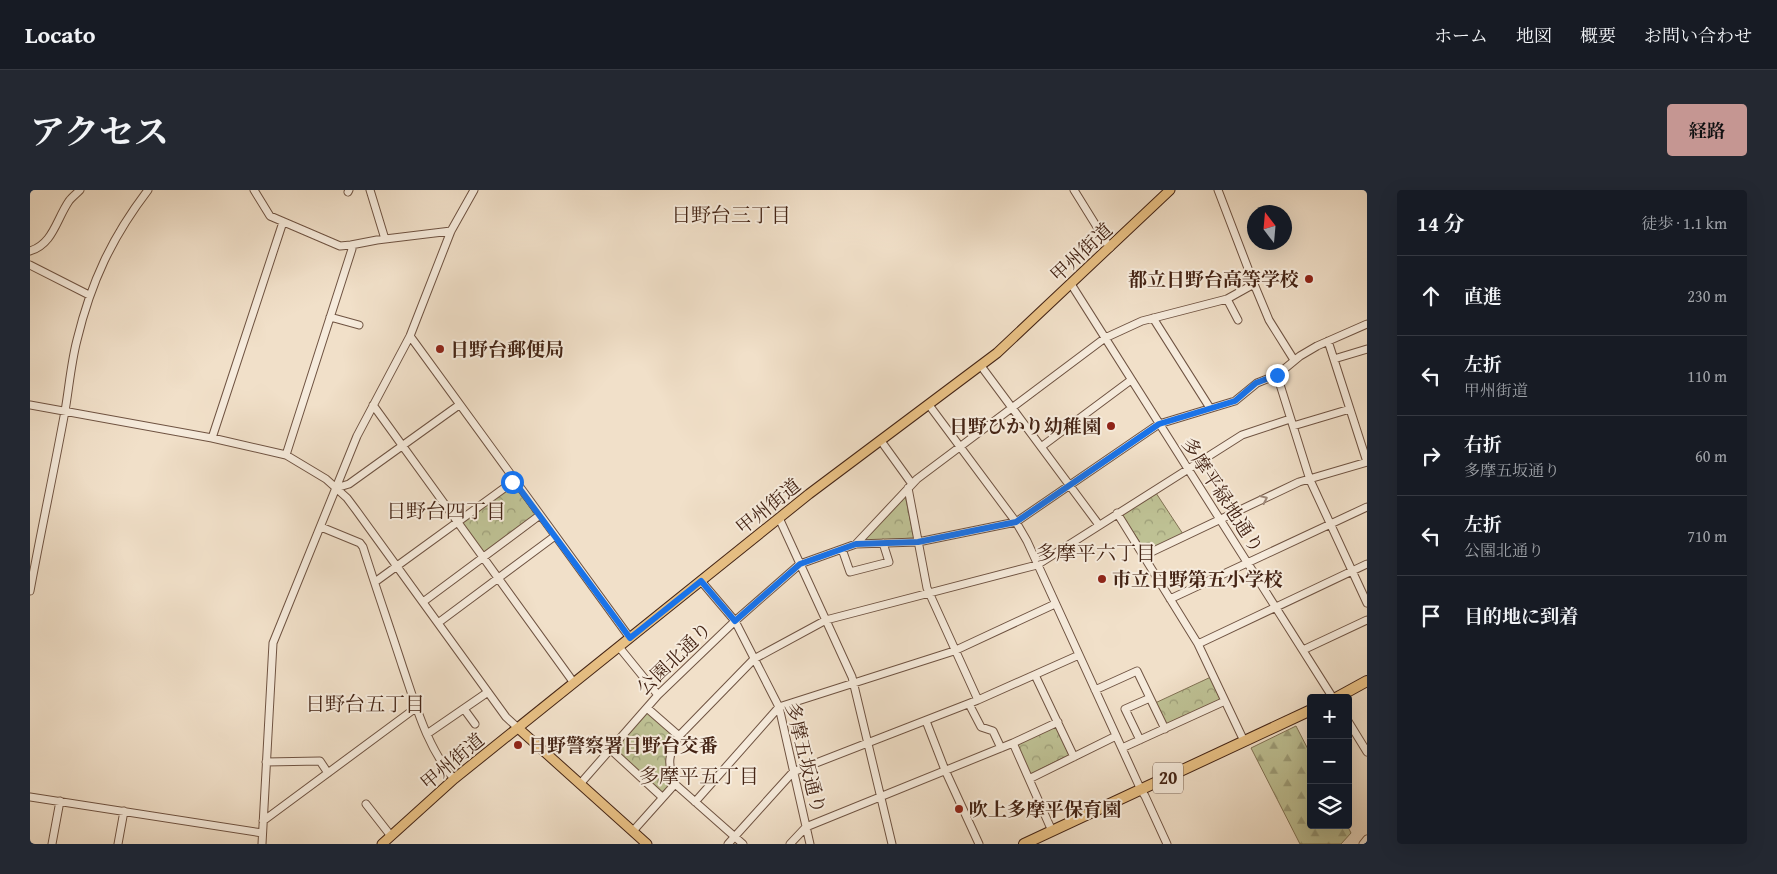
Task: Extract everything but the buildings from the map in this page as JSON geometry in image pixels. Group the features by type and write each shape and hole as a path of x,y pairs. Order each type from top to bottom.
{"highway":[{"path":"1343,694 1367,681"},
{"path":"1346,694 1367,686"},
{"name":"20","path":"1026,844 1307,712"}],"main road":[{"name":"甲州街道","path":"382,844 454,779 779,518 981,366 1019,334 1170,190"},
{"path":"518,728 648,844"}],"street":[{"path":"30,251 37,249 49,239 69,201 80,190"},
{"path":"30,591 65,412 76,342 89,296 114,239 148,190"},
{"path":"254,190 270,216 340,246 451,231"},
{"path":"370,190 384,239"},
{"path":"262,844 273,643 357,436 410,336 451,231 474,190"},
{"path":"1074,190 1110,248"},
{"path":"1218,190 1269,320 1294,360"},
{"path":"212,438 283,222"},
{"path":"286,455 352,249 351,245"},
{"path":"30,264 89,296"},
{"name":"多摩平緑地通り","path":"1071,284 1302,650 1332,694"},
{"path":"856,544 910,486 1105,338 1142,321 1227,299 1254,284"},
{"path":"1227,299 1238,320"},
{"path":"330,317 359,325"},
{"path":"1153,318 1210,408"},
{"name":"公園北通り","path":"580,784 658,695 735,621 800,564 856,544 918,542 1016,522 1159,424 1235,401 1256,383 1277,375 1294,360 1317,346 1367,324"},
{"path":"410,336 630,638"},
{"path":"1143,556 1299,482 1367,462 1328,341"},
{"path":"1334,359 1367,349"},
{"path":"981,366 1098,524"},
{"path":"1277,375 1310,480 1367,603"},
{"path":"1041,448 1131,380"},
{"path":"929,404 1016,522 1027,541 1167,844"},
{"path":"30,405 212,438 286,455 326,479 356,510 506,717 518,728"},
{"path":"373,405 574,682"},
{"path":"336,488 349,484 459,405"},
{"path":"743,844 675,784 670,772 669,759 673,746 679,736 754,659 826,620 1037,565 1098,524 1242,435 1350,409"},
{"path":"881,441 910,486 928,592 978,700"},
{"path":"375,582 514,481"},
{"path":"1170,599 1367,507"},
{"path":"1117,513 1198,644 1244,742"},
{"path":"423,602 540,515"},
{"path":"779,518 854,683 881,796 889,843"},
{"path":"321,528 360,543 363,547 384,614 427,734 440,760 454,779"},
{"path":"438,623 555,536"},
{"path":"842,549 850,572 888,562 883,543"},
{"path":"1198,644 1367,564"},
{"name":"多摩五坂通り","path":"701,581 735,621 779,707 810,844"},
{"path":"695,802 779,707 954,651 1055,604"},
{"path":"1302,650 1367,620"},
{"path":"619,647 658,695"},
{"path":"728,844 793,772 969,704 1079,655"},
{"path":"1095,690 1137,671 1164,729"},
{"path":"1036,675 1074,757"},
{"path":"427,734 488,692"},
{"path":"1140,740 1125,709 1150,698"},
{"path":"1122,748 1225,701"},
{"path":"969,704 980,728 992,731 1001,748"},
{"path":"264,821 417,707"},
{"path":"646,708 679,736"},
{"path":"464,709 475,724"},
{"path":"926,721 945,770 979,844"},
{"path":"790,844 806,827 1001,748 1058,722"},
{"path":"1352,728 1367,752"},
{"path":"1029,779 1116,736"},
{"path":"1013,742 1052,831"},
{"path":"610,749 662,797"},
{"path":"266,762 320,761 328,773"},
{"path":"633,831 675,784"},
{"path":"30,796 262,833"},
{"path":"52,844 60,801"},
{"path":"366,804 391,836"},
{"path":"118,844 124,811"},
{"path":"1363,844 1367,840"}],"green space":[{"path":"512,483 537,517 483,557 458,522"},
{"path":"1156,493 1183,534 1147,553 1122,515"},
{"path":"905,495 914,538 861,541"},
{"path":"1213,676 1225,701 1165,729 1153,704"},
{"path":"647,708 679,736 669,759 675,784 662,797 610,749"},
{"path":"1056,726 1069,755 1030,774 1017,744"},
{"path":"1296,726 1307,747 1307,829 1349,829 1351,833 1341,844 1300,844 1251,748"}],"place":[{"name":"都立日野台高等学校","path":"1309,279"},
{"name":"日野台郵便局","path":"440,349"},
{"name":"日野ひかり幼稚園","path":"1111,426"},
{"name":"市立日野第五小学校","path":"1102,579"},
{"name":"日野警察署日野台交番","path":"518,745"},
{"name":"吹上多摩平保育園","path":"959,809"}],"district":[{"name":"日野台三丁目","path":"731,215"},
{"name":"日野台四丁目","path":"446,511"},
{"name":"多摩平六丁目","path":"1096,553"},
{"name":"日野台五丁目","path":"365,704"},
{"name":"多摩平五丁目","path":"699,776"}],"route":[{"path":"512,482 514,481 630,638 701,581 735,621 800,564 856,544 918,542 1016,522 1159,424 1235,401 1256,383 1277,375"}]}
